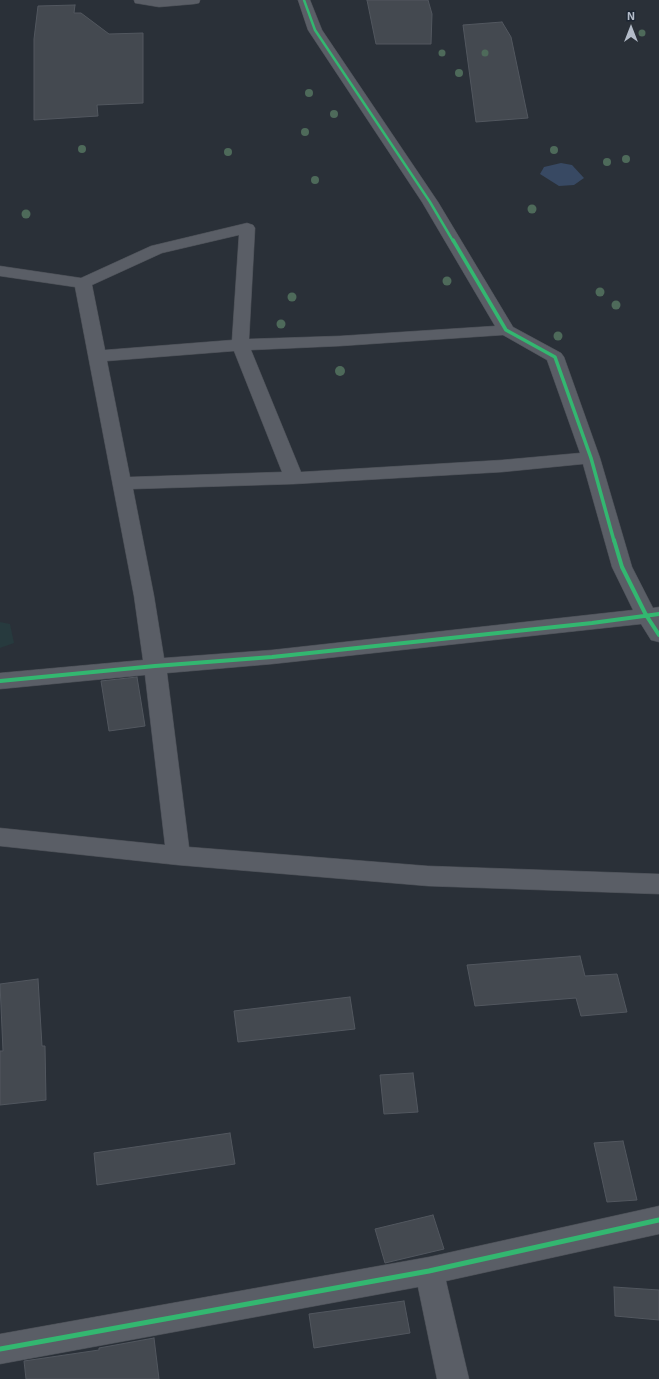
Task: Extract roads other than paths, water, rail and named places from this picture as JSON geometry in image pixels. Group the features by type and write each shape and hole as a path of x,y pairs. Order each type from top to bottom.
{"street":[{"path":"140,0 159,3 194,0"},
{"path":"304,0 315,30 430,202 506,330 554,357 591,458 622,567 652,614 659,635"},
{"path":"0,271 83,283 158,249 247,228 240,345 294,478"},
{"path":"83,283 122,483 155,666 178,856"},
{"path":"98,356 240,345 340,341 506,330"},
{"path":"122,483 294,478 502,466 591,458"},
{"path":"0,681 155,666 272,657 592,623 652,614"},
{"path":"0,837 178,856 428,876 659,884"},
{"path":"0,1349 429,1271 659,1220"},
{"path":"429,1271 453,1379"}],"water":[{"path":"561,163 572,165 584,178 574,185 559,186 540,174 544,167"}]}
